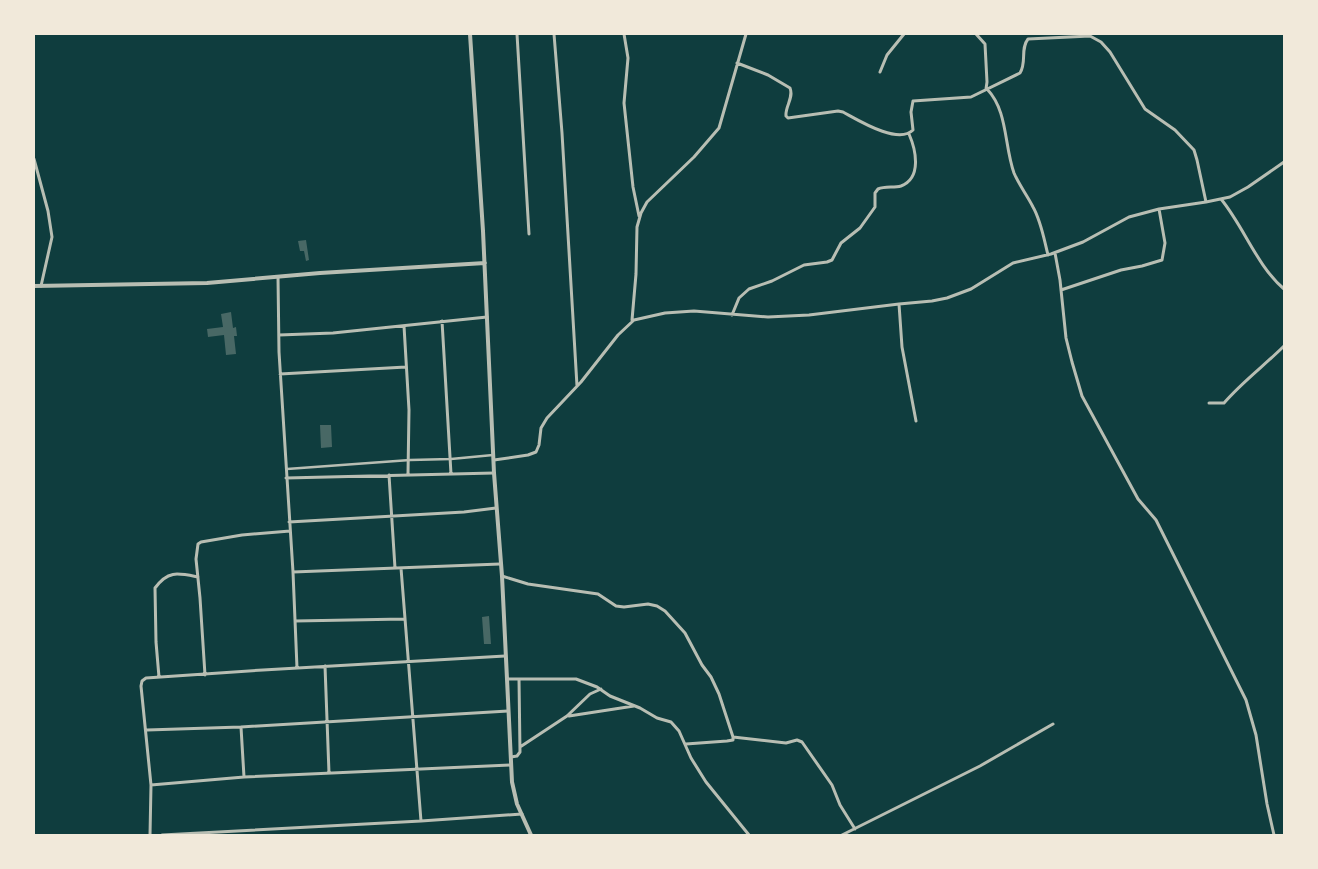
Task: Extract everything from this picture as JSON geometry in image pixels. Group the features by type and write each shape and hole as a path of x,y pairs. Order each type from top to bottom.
{"street":[{"path":"470,34 485,263 494,472 502,576 510,757 514,791 532,835"},
{"path":"517,34 529,234"},
{"path":"554,34 562,133 577,386"},
{"path":"624,34 628,58 624,103 633,187 639,217"},
{"path":"632,321 639,217 648,202 694,157 716,132 725,110 746,34"},
{"path":"976,34 985,44 986,89"},
{"path":"738,63 768,75 790,88 792,95 786,111 788,118 838,111 880,131 905,135 909,134 913,128 910,112 913,101 965,98 979,95 986,89 1021,72 1024,66 1025,44 1034,34"},
{"path":"880,72 887,55 901,35"},
{"path":"1031,38 1090,36 1101,42 1110,52 1145,109 1175,130 1194,152 1206,202"},
{"path":"986,89 994,97 998,107 1006,130 1013,170 1034,208 1048,255"},
{"path":"732,315 739,298 749,290 804,266 832,260 841,243 860,228 875,207 875,193 878,189 900,186 910,181 916,165 915,151 909,134"},
{"path":"34,159 48,211 52,237 41,286"},
{"path":"285,469 410,460 494,458 528,455 536,452 539,445 541,428 545,421 632,321 665,313 684,312 768,317 809,315 932,301 959,295 978,286 1013,263 1055,253 1090,238 1129,217 1159,208 1206,202 1235,194 1284,162"},
{"path":"1222,199 1237,219 1263,264 1276,282 1284,289"},
{"path":"1061,290 1120,270 1162,260 1165,244 1159,208"},
{"path":"1055,253 1066,338 1082,396 1138,499 1156,520 1246,700 1256,735 1274,835"},
{"path":"34,286 207,283 278,276 485,263"},
{"path":"278,276 280,374 293,572 297,668"},
{"path":"899,304 902,347 916,421"},
{"path":"279,335 333,333 487,317"},
{"path":"442,321 451,474"},
{"path":"404,326 410,410 410,460 408,474"},
{"path":"1209,402 1224,403 1236,389 1260,370 1284,346"},
{"path":"280,374 406,367"},
{"path":"286,478 494,472"},
{"path":"389,475 395,568"},
{"path":"289,522 464,512 496,508"},
{"path":"205,675 196,554 199,542 242,534 290,531"},
{"path":"293,572 500,564"},
{"path":"401,568 421,821"},
{"path":"159,677 155,588 162,579 172,574 198,577"},
{"path":"502,576 528,584 598,594 616,606 648,604 657,606 665,611 685,634 711,677 719,694 733,737"},
{"path":"295,621 404,619"},
{"path":"150,835 151,785 141,683 146,678 505,656"},
{"path":"325,666 329,773"},
{"path":"507,679 576,679 601,689 614,698 635,706 657,718 674,724 711,789 749,835"},
{"path":"510,757 519,754 520,747 519,679"},
{"path":"520,747 567,716 590,694 601,689"},
{"path":"567,716 635,706"},
{"path":"147,730 241,727 508,711"},
{"path":"842,835 980,766 1053,724"},
{"path":"241,727 244,777"},
{"path":"686,744 727,741 732,740 733,737 786,743 797,740 802,742 832,785 840,805 854,829"},
{"path":"151,785 244,777 511,765"},
{"path":"162,835 522,814"}],"building":[{"path":"306,240 309,260 306,261 304,251 300,251 298,241"},
{"path":"231,312 233,328 236,327 237,336 234,336 236,354 226,355 224,335 208,337 207,329 223,327 221,314"},
{"path":"320,425 331,425 332,447 321,448"},
{"path":"489,616 491,644 484,644 482,617"}]}
